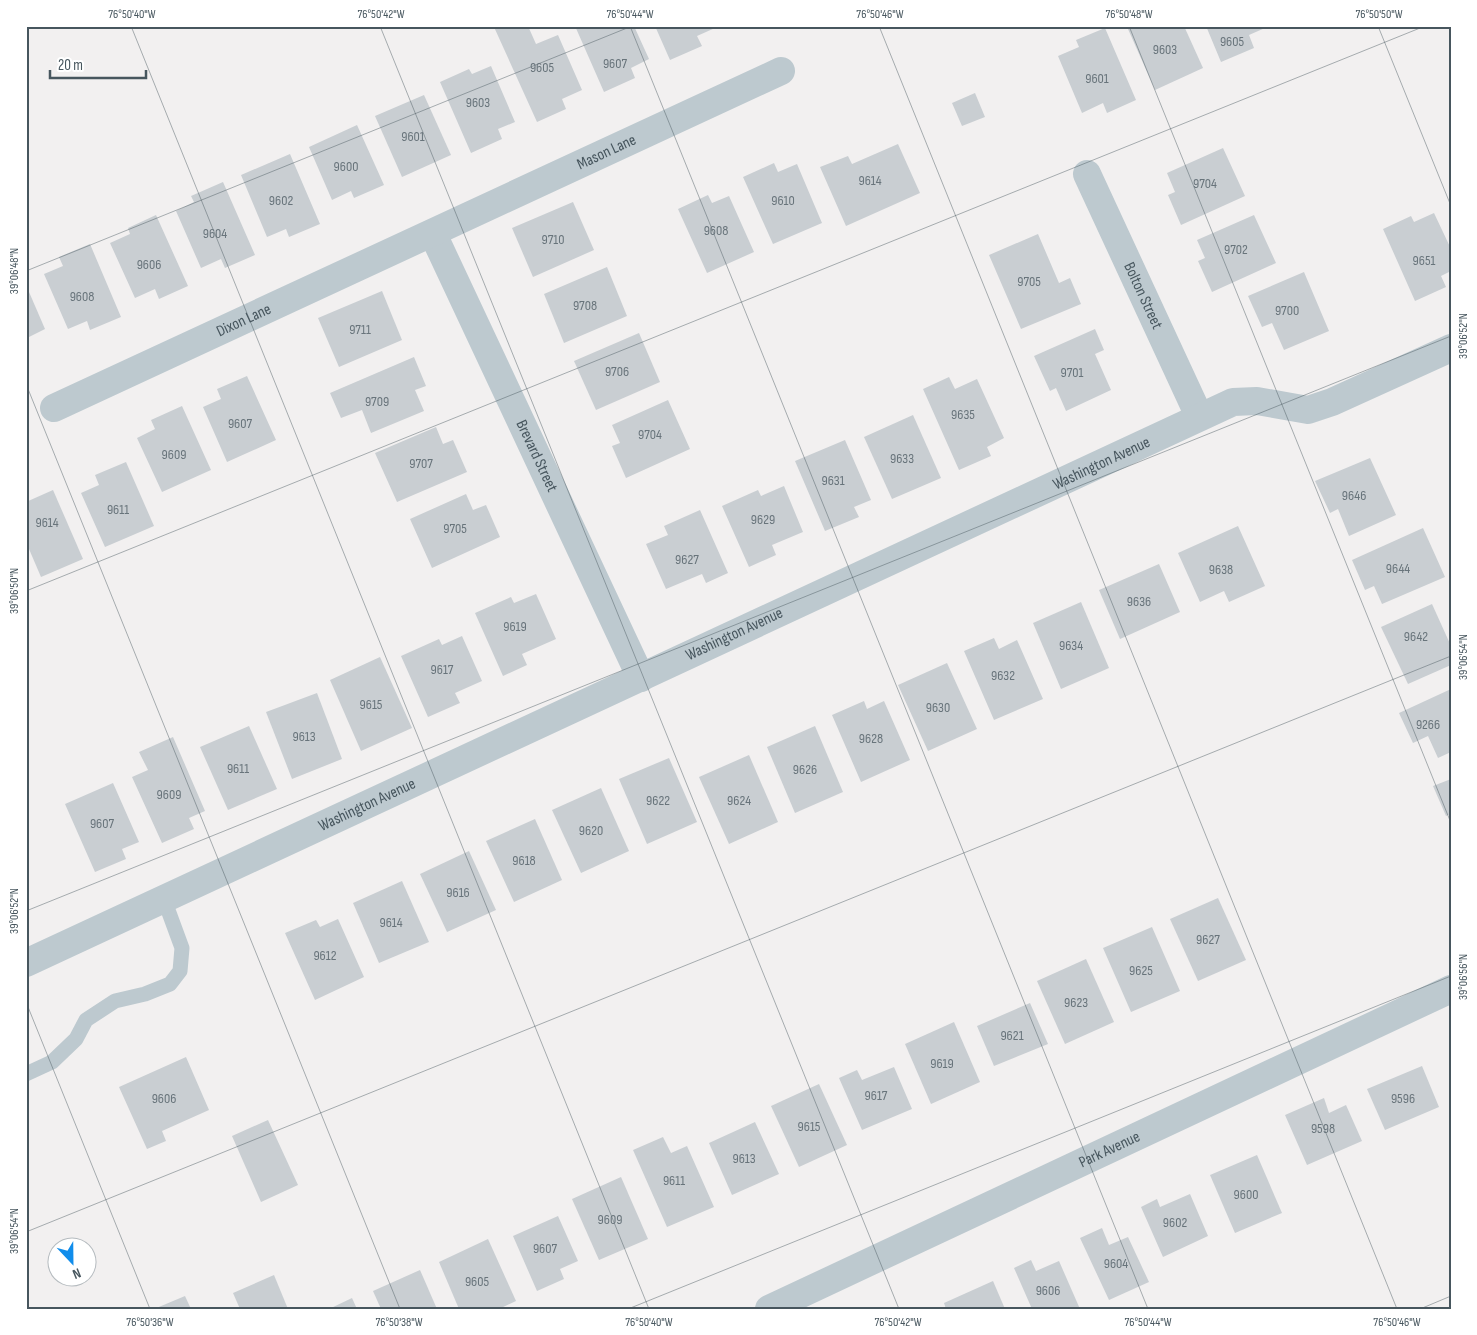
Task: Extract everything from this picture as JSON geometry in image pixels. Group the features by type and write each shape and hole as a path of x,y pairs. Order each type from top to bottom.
{"street":[{"name":"Mason Lane","path":"433,234 781,71"},
{"name":"Bolton Street","path":"1087,174 1199,416"},
{"name":"Dixon Lane","path":"54,408 433,234"},
{"name":"Brevard Street","path":"433,234 641,678"},
{"name":"Washington Avenue","path":"26,963 641,678 1199,416 1233,402 1257,401 1308,410 1332,402 1451,348"},
{"name":"Park Avenue","path":"769,1309 1451,989"}],"lane":[{"path":"26,1074 52,1062 76,1039 86,1020 115,1001 145,994 170,984 180,971 182,948 164,899"}],"building":[{"path":"528,26 536,44 558,35 582,90 562,99 566,109 537,122 494,27"},
{"path":"575,26 634,26 649,59 631,68 635,78 604,92"},
{"path":"655,26 714,26 715,28 697,36 702,46 670,60"},
{"path":"1133,26 1184,26 1203,68 1155,90 1128,29"},
{"path":"1206,26 1264,26 1265,28 1249,35 1254,48 1221,62"},
{"path":"1105,28 1136,100 1107,113 1103,103 1082,113 1058,56 1079,47 1076,40"},
{"path":"491,66 515,122 498,129 502,139 471,153 440,82 469,69 472,74"},
{"path":"975,93 985,117 962,126 952,103"},
{"path":"424,95 451,155 402,177 375,116"},
{"path":"357,125 384,185 354,198 351,191 332,200 309,147"},
{"path":"898,144 920,193 846,226 820,167 848,156 852,164"},
{"path":"1223,148 1245,196 1181,225 1168,195 1175,192 1167,173"},
{"path":"290,154 320,224 289,237 286,229 267,237 241,175"},
{"path":"774,163 778,172 797,164 822,223 773,244 743,177"},
{"path":"223,182 255,255 225,268 221,259 201,268 176,211 194,202 191,196"},
{"path":"708,195 712,203 729,196 754,252 707,273 678,209"},
{"path":"573,202 594,250 533,277 512,228"},
{"path":"1434,213 1451,249 1451,271 1441,276 1446,287 1415,301 1383,229 1411,216 1414,222"},
{"path":"156,215 188,286 159,299 155,289 135,298 110,243 130,234 128,228"},
{"path":"1254,215 1276,263 1212,292 1198,261 1205,258 1197,240"},
{"path":"1038,234 1059,283 1070,278 1081,304 1021,329 989,255"},
{"path":"90,244 121,317 90,330 87,321 68,329 44,274 63,266 59,257"},
{"path":"607,267 627,316 564,343 544,294"},
{"path":"1304,272 1329,331 1284,350 1272,323 1262,327 1248,296"},
{"path":"26,285 45,329 27,338 26,336"},
{"path":"382,291 402,340 339,367 318,318"},
{"path":"1095,329 1104,350 1095,354 1111,390 1066,411 1056,388 1050,391 1034,356"},
{"path":"639,333 660,382 596,410 574,361"},
{"path":"414,357 426,386 415,390 424,411 371,433 362,410 341,418 330,393"},
{"path":"247,376 276,440 227,462 203,407 221,399 217,389"},
{"path":"949,377 955,389 977,379 1004,438 987,447 991,456 959,470 923,389"},
{"path":"668,400 690,449 626,478 612,446 620,443 612,425"},
{"path":"182,406 211,470 162,492 137,438 155,429 151,420"},
{"path":"913,415 941,478 892,499 864,437"},
{"path":"436,427 443,444 453,440 467,472 397,502 375,453"},
{"path":"845,440 871,500 854,507 859,517 825,531 795,461"},
{"path":"1370,458 1396,515 1349,536 1338,509 1330,513 1315,481"},
{"path":"126,462 154,526 105,547 81,493 99,485 95,475"},
{"path":"784,486 803,532 772,545 776,555 749,567 722,506 758,490 761,496"},
{"path":"53,490 83,559 41,577 26,542 26,502"},
{"path":"466,494 473,510 486,505 500,537 432,568 410,519"},
{"path":"700,510 728,573 706,583 702,574 666,589 646,544 668,535 664,526"},
{"path":"1238,526 1265,586 1229,602 1224,591 1200,602 1178,553"},
{"path":"1423,528 1445,577 1382,604 1374,586 1365,590 1352,560"},
{"path":"1159,564 1180,612 1120,639 1099,590"},
{"path":"536,594 556,639 522,654 527,665 503,676 475,613 511,597 514,603"},
{"path":"1081,602 1109,668 1061,689 1033,623"},
{"path":"1432,604 1451,646 1451,665 1408,684 1381,627"},
{"path":"462,636 482,681 455,693 460,703 428,717 401,656 439,639 442,645"},
{"path":"994,638 999,649 1017,640 1043,699 994,720 964,651"},
{"path":"380,657 412,728 361,751 330,680"},
{"path":"947,663 977,729 928,751 898,685"},
{"path":"1451,689 1451,752 1438,758 1428,736 1413,743 1399,713"},
{"path":"317,693 342,759 292,779 266,712"},
{"path":"864,701 867,709 884,701 910,760 861,782 832,715"},
{"path":"249,726 277,789 228,810 200,747"},
{"path":"815,726 843,792 795,813 767,747"},
{"path":"173,737 205,811 189,818 194,829 162,843 132,777 148,770 139,752"},
{"path":"749,755 778,822 729,844 699,777"},
{"path":"669,758 697,822 647,844 619,779"},
{"path":"1451,779 1451,814 1446,816 1433,786"},
{"path":"113,783 139,842 122,849 126,859 95,872 65,804"},
{"path":"601,788 629,851 581,873 552,810"},
{"path":"535,819 562,880 514,902 486,841"},
{"path":"469,851 496,910 447,932 420,874"},
{"path":"402,881 429,942 379,963 353,903"},
{"path":"1218,898 1246,960 1198,981 1170,919"},
{"path":"338,919 364,977 315,1000 285,933 316,920 320,927"},
{"path":"1152,927 1180,991 1131,1012 1103,948"},
{"path":"1086,959 1114,1022 1065,1044 1037,981"},
{"path":"1030,1003 1048,1044 994,1066 977,1026"},
{"path":"954,1022 980,1082 931,1104 905,1044"},
{"path":"186,1057 209,1110 162,1131 166,1141 147,1149 119,1087"},
{"path":"1422,1066 1439,1107 1385,1130 1367,1089"},
{"path":"894,1067 912,1109 862,1130 839,1078 857,1070 862,1080"},
{"path":"819,1084 847,1145 799,1167 771,1106"},
{"path":"1324,1098 1329,1113 1346,1105 1362,1141 1307,1165 1285,1115"},
{"path":"268,1120 298,1185 261,1202 232,1136"},
{"path":"755,1122 779,1174 732,1195 709,1143"},
{"path":"663,1137 671,1153 687,1146 714,1207 667,1227 633,1150"},
{"path":"1257,1155 1282,1213 1235,1233 1210,1175"},
{"path":"621,1177 648,1239 599,1260 572,1199"},
{"path":"1190,1194 1208,1236 1163,1257 1141,1207 1157,1199 1160,1207"},
{"path":"558,1216 578,1261 560,1269 564,1279 537,1291 513,1236"},
{"path":"1102,1228 1109,1245 1128,1237 1149,1282 1109,1300 1080,1238"},
{"path":"488,1239 516,1301 499,1309 459,1309 439,1262"},
{"path":"1031,1260 1036,1271 1059,1261 1080,1309 1032,1309 1014,1268"},
{"path":"420,1270 437,1309 381,1309 373,1291"},
{"path":"274,1275 288,1309 240,1309 233,1293"},
{"path":"993,1281 1005,1309 946,1309 944,1303"},
{"path":"185,1296 191,1309 154,1309"},
{"path":"352,1298 357,1309 329,1309"}]}
